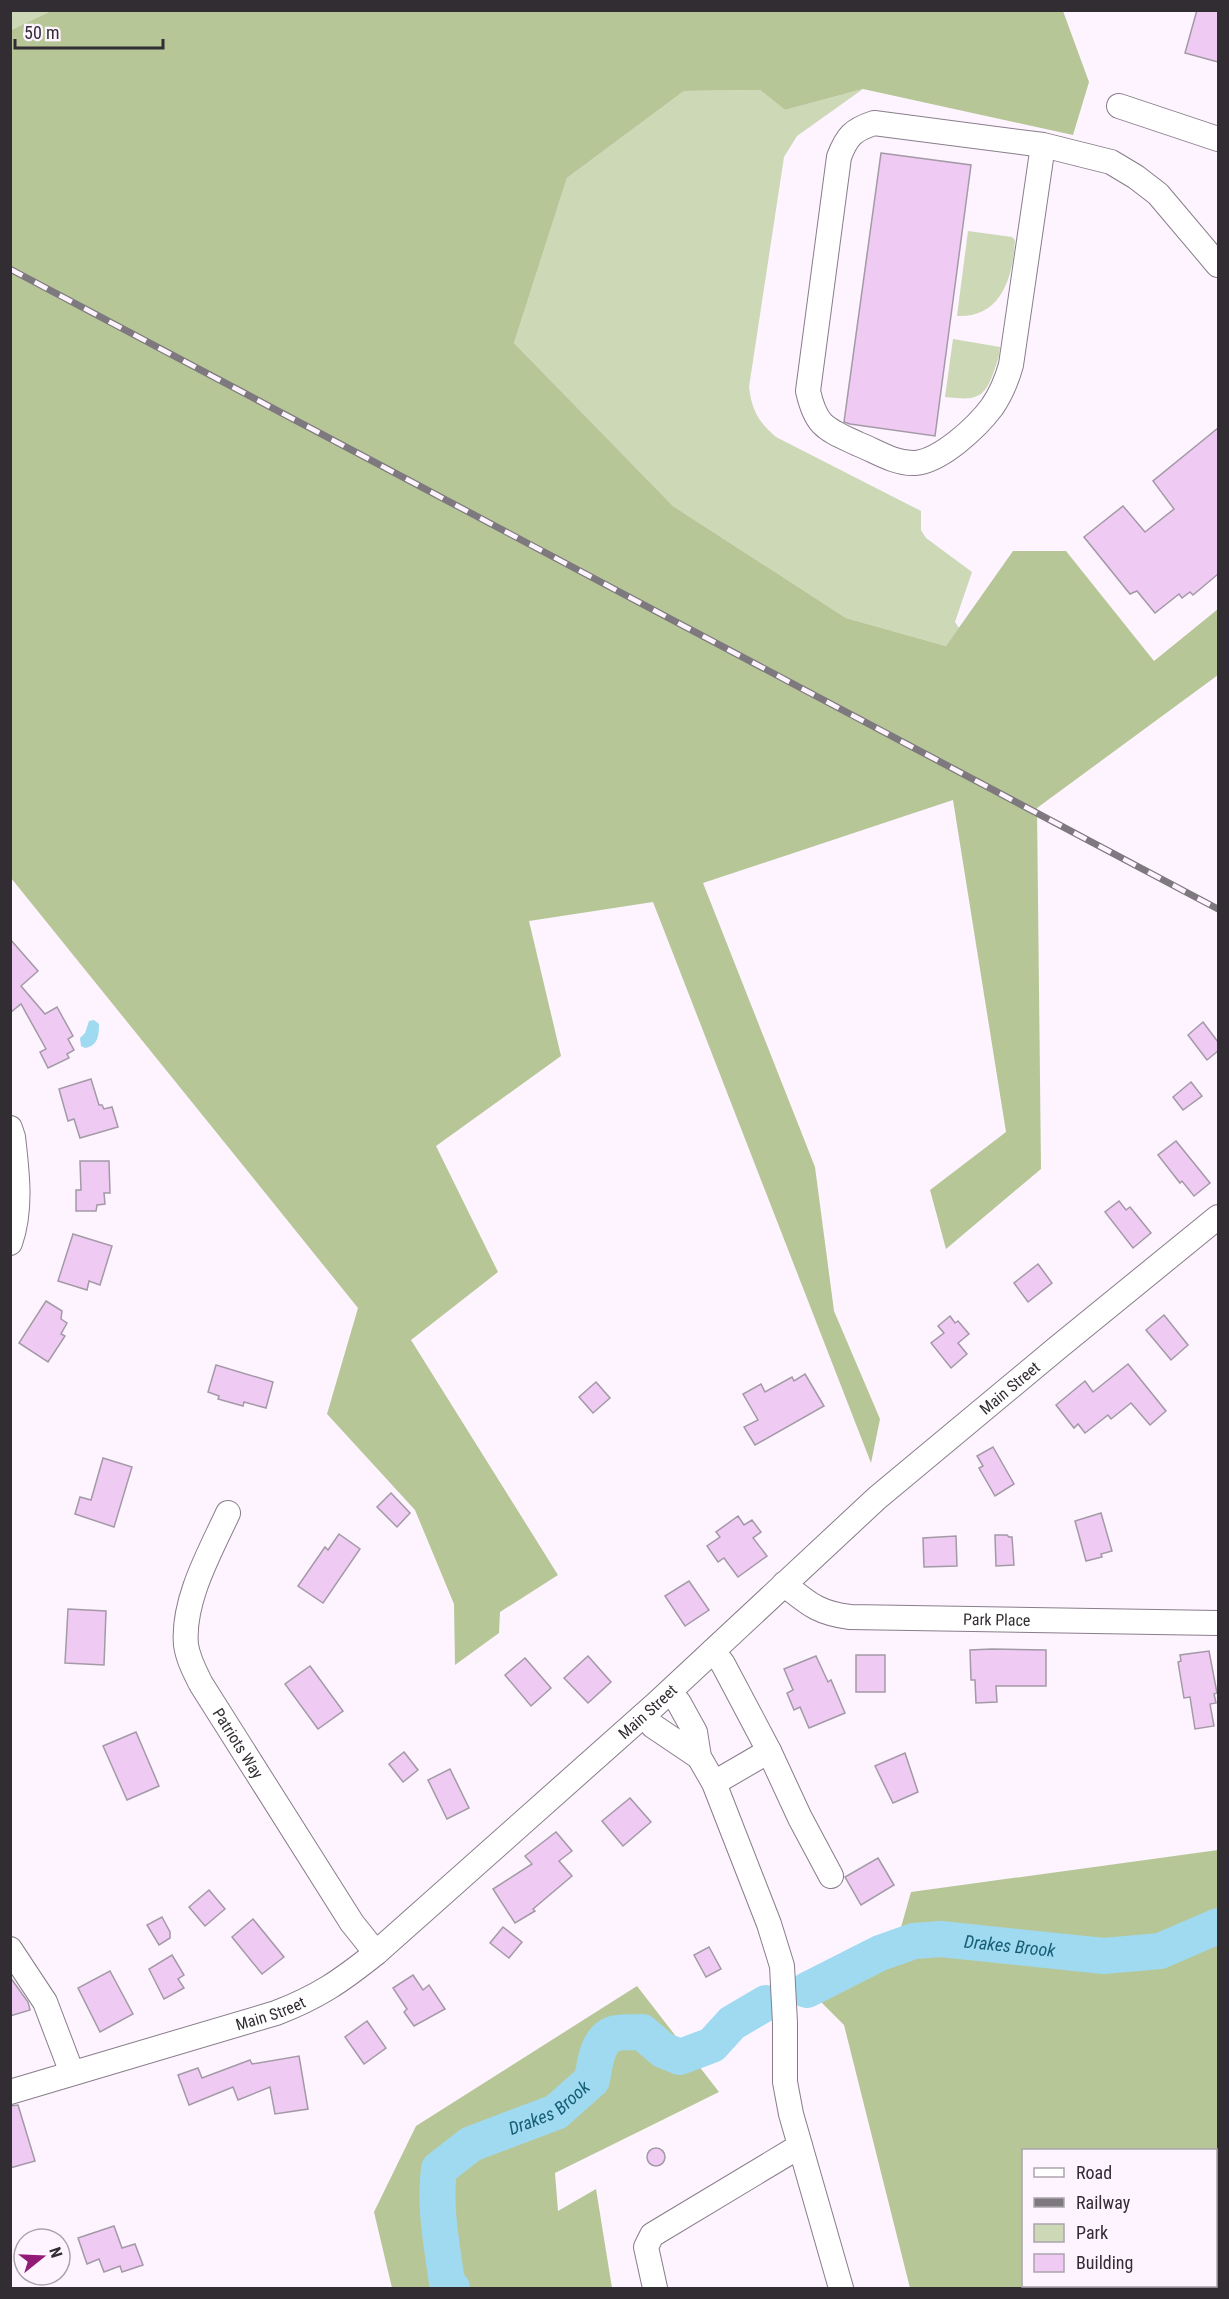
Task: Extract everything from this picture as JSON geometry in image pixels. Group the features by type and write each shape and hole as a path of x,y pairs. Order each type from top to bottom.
{"street":[{"path":"1119,106 1218,139"},
{"path":"1043,145 1011,365 1006,381 992,406 976,424 944,452 915,463 896,460 819,423 808,391 839,157 851,134 862,127 874,123 1043,145 1111,162 1158,194 1218,265"},
{"path":"10,1128 13,1137 18,1197 15,1230 10,1243"},
{"name":"Main Street","path":"10,2092 254,2020 307,2001 328,1989 376,1953 670,1692 877,1498 1056,1348 1218,1217"},
{"name":"Patriots Way","path":"228,1513 190,1602 186,1635 189,1658 201,1684 352,1923 376,1953"},
{"name":"Park Place","path":"784,1584 816,1609 850,1617 1218,1623"},
{"path":"714,1651 770,1751 800,1818 831,1876"},
{"path":"670,1692 679,1703 695,1732 699,1757 714,1783 769,1924 782,1966 785,2082 791,2114 841,2289"},
{"path":"644,1715 653,1726 699,1757"},
{"path":"714,1783 770,1751"},
{"path":"10,1949 45,2002 72,2073"},
{"path":"655,2289 646,2252 646,2244 650,2237 800,2146"}],"green space":[{"path":"11,10 51,10 51,11 11,30"},
{"path":"51,11 1063,11 1089,82 1073,135 863,89 785,110 760,90 684,91 567,178 514,343 673,506 846,618 946,646 1013,551 1066,551 1154,661 1218,609 1218,675 1037,808 1041,1169 946,1249 930,1190 1006,1132 953,800 703,883 815,1167 834,1311 880,1419 871,1463 653,902 529,921 561,1056 436,1146 498,1272 411,1340 558,1575 500,1612 499,1633 455,1665 454,1604 415,1510 327,1414 358,1308 11,878 11,30"},
{"path":"863,89 797,136 784,157 749,387 757,415 776,437 921,511 921,530 926,538 972,572 955,622 959,628 946,646 846,618 673,506 514,343 567,178 684,91 760,90 785,110"},
{"path":"968,231 1012,237 1015,240 1014,254 1008,280 995,302 985,310 972,315 957,316"},
{"path":"953,339 1000,347 990,381 982,393 977,396 971,398 945,397"},
{"path":"1218,1850 1218,2288 910,2288 844,2025 811,1992 894,1952 911,1892"},
{"path":"637,1986 719,2092 555,2173 558,2211 596,2189 612,2288 392,2288 374,2212 416,2126"}],"water":[{"path":"94,1020 99,1024 98,1036 93,1045 85,1048 81,1046 80,1038 85,1033 89,1021"}],"building":[{"path":"1197,10 1218,10 1218,62 1185,53"},
{"path":"881,153 971,165 935,436 844,422"},
{"path":"1218,428 1218,574 1193,595 1190,592 1182,598 1179,594 1155,613 1137,591 1130,594 1084,537 1123,506 1145,532 1174,509 1153,481"},
{"path":"10,939 38,971 21,986 45,1014 57,1007 73,1036 68,1039 74,1050 67,1054 69,1058 48,1068 40,1052 46,1049 21,1004 10,1013"},
{"path":"1203,1022 1218,1042 1218,1051 1207,1060 1188,1035"},
{"path":"91,1079 99,1105 102,1105 104,1109 112,1107 118,1127 80,1138 74,1119 68,1121 59,1089"},
{"path":"1191,1082 1202,1096 1183,1110 1173,1097"},
{"path":"1176,1141 1210,1183 1194,1196 1182,1181 1180,1183 1158,1155"},
{"path":"80,1161 109,1161 110,1193 104,1193 105,1204 97,1205 96,1211 76,1211 76,1190 81,1190"},
{"path":"1119,1201 1126,1210 1130,1207 1151,1233 1133,1248 1105,1212"},
{"path":"73,1234 112,1246 100,1285 89,1281 87,1290 58,1281"},
{"path":"1038,1264 1052,1283 1028,1302 1014,1283"},
{"path":"46,1301 62,1311 61,1319 67,1323 61,1334 65,1336 48,1362 19,1343"},
{"path":"1164,1315 1188,1345 1171,1360 1146,1330"},
{"path":"950,1316 955,1323 958,1321 969,1334 958,1343 967,1354 951,1368 931,1343 944,1333 938,1326"},
{"path":"1128,1364 1166,1411 1150,1425 1131,1403 1111,1419 1108,1415 1085,1433 1078,1424 1074,1428 1056,1405 1085,1381 1093,1392"},
{"path":"216,1365 273,1382 266,1408 244,1402 243,1406 218,1399 219,1396 208,1392"},
{"path":"805,1374 824,1406 755,1445 744,1427 758,1420 743,1394 761,1384 765,1392 792,1377 794,1381"},
{"path":"596,1382 610,1398 593,1413 579,1397"},
{"path":"993,1447 1014,1484 995,1496 979,1468 983,1466 977,1456"},
{"path":"103,1458 132,1467 114,1527 75,1514 80,1497 91,1500"},
{"path":"391,1493 410,1513 397,1527 377,1507"},
{"path":"1101,1513 1112,1551 1101,1554 1102,1557 1086,1561 1075,1521"},
{"path":"738,1516 744,1525 752,1520 761,1532 753,1538 767,1556 738,1577 724,1558 718,1562 707,1546 720,1537 716,1532"},
{"path":"339,1534 360,1549 323,1603 298,1586 325,1547 328,1550"},
{"path":"995,1535 1012,1537 1014,1565 996,1566"},
{"path":"956,1536 957,1566 924,1567 923,1538"},
{"path":"689,1581 709,1610 685,1626 665,1596"},
{"path":"68,1609 106,1611 104,1665 65,1663"},
{"path":"970,1650 1046,1650 1046,1686 996,1686 997,1702 976,1703 975,1680 971,1680"},
{"path":"1209,1651 1217,1693 1214,1694 1216,1703 1210,1704 1214,1726 1195,1729 1190,1697 1184,1698 1178,1662 1181,1661 1180,1655"},
{"path":"856,1655 885,1655 885,1692 856,1692"},
{"path":"588,1656 611,1682 588,1703 564,1678"},
{"path":"816,1656 828,1682 831,1680 845,1713 809,1728 800,1707 794,1710 787,1693 793,1690 784,1669"},
{"path":"525,1658 551,1688 531,1706 505,1675"},
{"path":"310,1666 343,1711 318,1729 285,1684"},
{"path":"136,1732 159,1786 127,1800 103,1746"},
{"path":"404,1752 418,1770 403,1782 389,1764"},
{"path":"905,1753 918,1792 893,1803 875,1766"},
{"path":"450,1769 469,1808 447,1819 428,1780"},
{"path":"630,1798 651,1822 623,1846 602,1821"},
{"path":"556,1832 572,1851 559,1861 572,1876 533,1909 535,1911 515,1923 493,1889 532,1864 525,1856"},
{"path":"878,1858 894,1885 861,1905 845,1877"},
{"path":"209,1890 225,1909 205,1926 189,1907"},
{"path":"162,1917 170,1932 170,1938 159,1945 147,1925"},
{"path":"253,1919 284,1957 262,1974 232,1937"},
{"path":"503,1927 522,1942 509,1958 490,1943"},
{"path":"709,1947 721,1969 706,1977 694,1955"},
{"path":"172,1955 184,1975 178,1979 184,1988 164,1999 149,1969"},
{"path":"110,1971 133,2014 100,2032 78,1988"},
{"path":"413,1975 423,1990 429,1985 445,2009 414,2026 404,2012 407,2009 393,1988"},
{"path":"10,1977 28,2002 30,2010 10,2016"},
{"path":"367,2021 386,2048 364,2064 345,2037"},
{"path":"299,2056 308,2109 275,2114 270,2087 238,2100 233,2087 189,2105 178,2075 198,2068 202,2078 250,2060 252,2064"},
{"path":"18,2105 35,2161 10,2168 10,2106"},
{"path":"652,2148 660,2148 665,2153 663,2164 652,2166 647,2161 647,2153"},
{"path":"114,2226 122,2248 135,2244 143,2265 122,2272 120,2266 104,2272 99,2259 87,2264 78,2238"}],"waterway":[{"name":"Drakes Brook","path":"807,1990 880,1953 914,1941 941,1939 1104,1956 1160,1951 1218,1926"},
{"name":"Drakes Brook","path":"452,2288 447,2283 439,2226 437,2198 439,2169 471,2144 556,2112 592,2080 595,2061 607,2037 613,2034 642,2032 663,2050 680,2057 712,2045 732,2023 766,2003"}],"railway":[{"path":"10,269 1218,909"}]}
